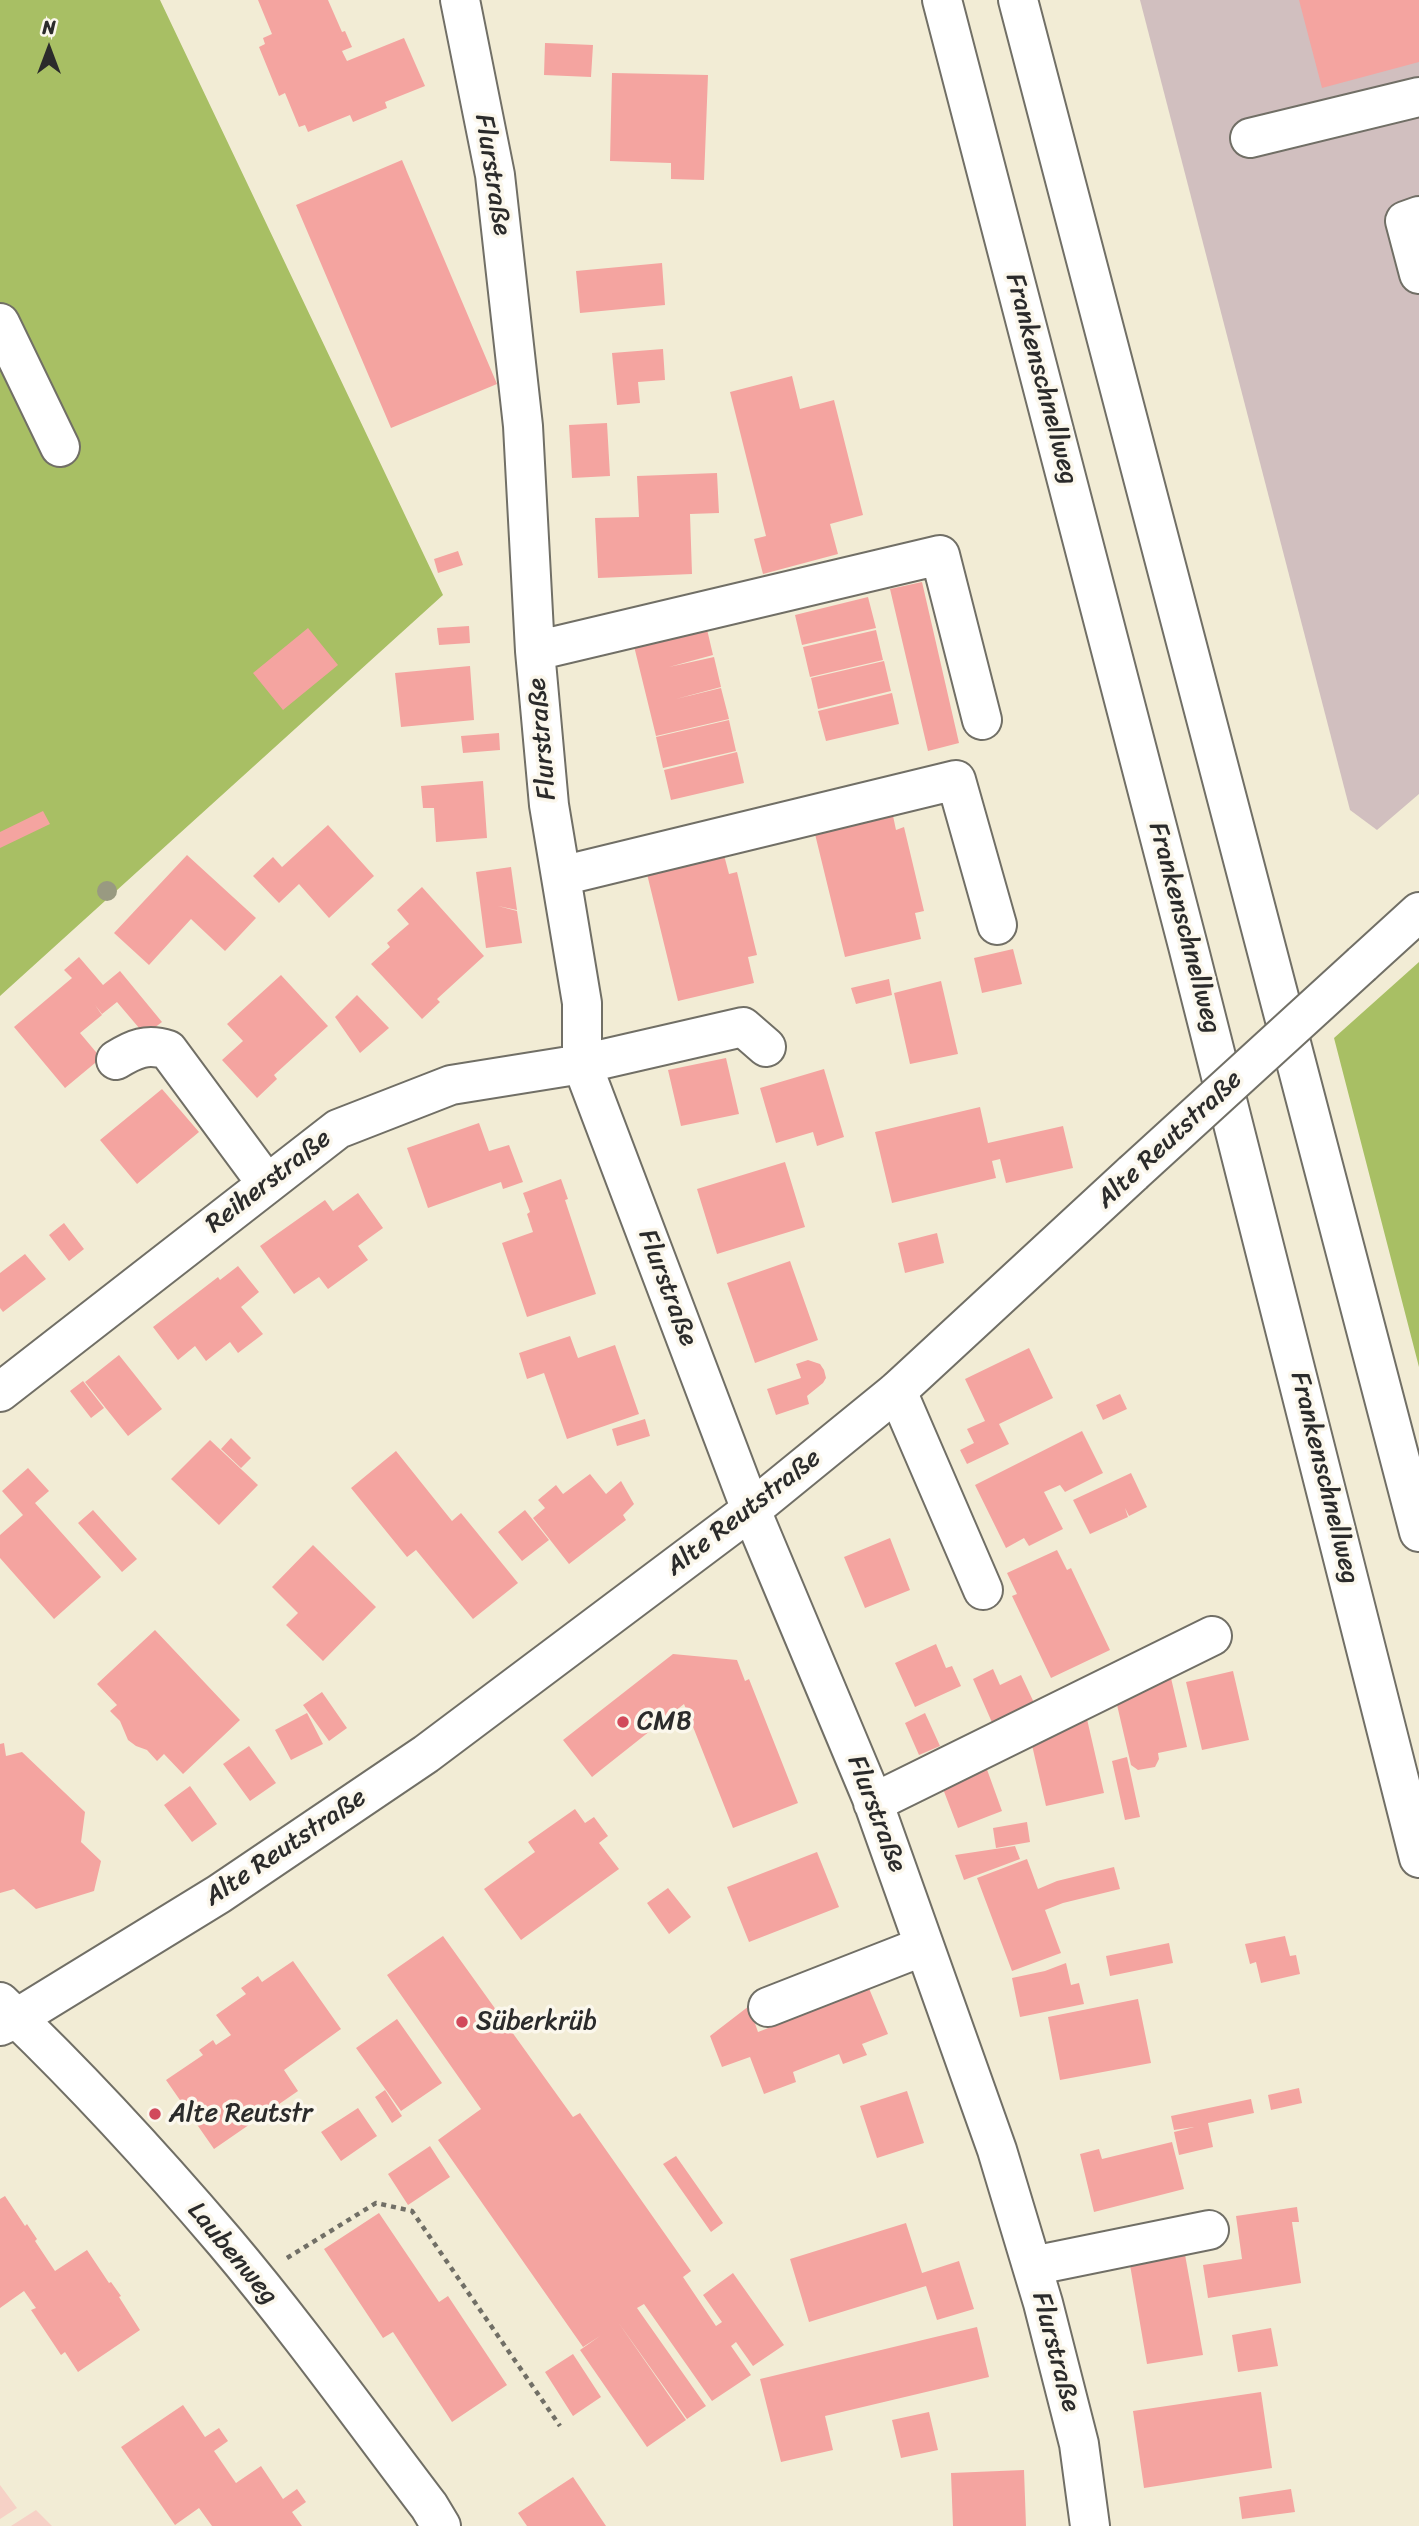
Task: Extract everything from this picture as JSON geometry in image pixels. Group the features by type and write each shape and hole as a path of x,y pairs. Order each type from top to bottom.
{"main road":[{"name":"Flurstraße","path":"460,0 495,174 523,426 535,651 549,805 582,1003 582,1064 751,1510 873,1804 997,2150 1032,2266 1079,2444 1090,2526"},
{"name":"Frankenschnellweg","path":"942,0 1202,1000 1419,1858"},
{"path":"1018,0 1419,1532"},
{"path":"1250,138 1419,97"},
{"path":"1419,216 1405,221 1419,274"},
{"path":"0,323 60,447"},
{"path":"535,651 940,555 982,720"},
{"path":"561,876 956,780 997,925"},
{"name":"Alte Reutstraße","path":"6,2015 219,1894 426,1754 751,1510 897,1391 1419,912"},
{"name":"Reiherstraße","path":"0,1392 338,1129 451,1085 582,1064 743,1027 766,1046"},
{"path":"116,1060 135,1049 156,1046 168,1050 267,1184"},
{"path":"897,1391 983,1590"},
{"path":"873,1804 1212,1636"},
{"path":"768,2007 924,1945"},
{"name":"Laubenweg","path":"6,2015 131,2137 254,2279 406,2475 441,2526"},
{"path":"1032,2266 1209,2230"}],"path":[{"path":"254,2279 376,2203 412,2211 559,2426"}],"shaded area":[{"path":"1140,0 1419,0 1419,794 1377,830 1350,810"},
{"path":"0,2485 17,2508 0,2519"},
{"path":"36,2510 52,2526 11,2526"}],"green space":[{"path":"0,0 160,0 443,595 0,996"},
{"path":"1419,962 1419,1367 1334,1038"}],"building":[{"path":"258,0 328,0 352,47 342,51 347,61 404,38 425,86 385,102 387,108 353,122 350,115 308,132 305,125 299,127 285,93 279,96 259,47 265,44 263,38 272,34"},
{"path":"1299,0 1419,0 1419,62 1322,88"},
{"path":"545,43 593,45 591,77 544,75"},
{"path":"612,73 708,75 704,180 671,179 671,163 610,161"},
{"path":"402,160 497,384 391,428 296,205"},
{"path":"662,263 665,305 580,313 576,271"},
{"path":"663,349 665,380 638,382 640,403 617,405 612,353"},
{"path":"792,376 800,409 834,400 863,515 830,524 838,554 763,574 754,539 766,536 730,392"},
{"path":"607,423 610,476 572,478 569,425"},
{"path":"717,473 719,513 690,514 692,574 598,578 595,518 639,517 637,476"},
{"path":"458,551 463,565 438,573 434,559"},
{"path":"922,582 959,743 928,751 890,589"},
{"path":"868,597 876,628 802,645 795,615"},
{"path":"706,625 713,655 669,667 714,657 721,687 676,699 721,688 729,719 656,736 633,642"},
{"path":"469,626 470,643 439,645 437,628"},
{"path":"308,628 338,665 283,710 253,673"},
{"path":"876,630 883,660 810,677 803,647"},
{"path":"884,661 891,691 818,709 811,678"},
{"path":"470,666 474,720 401,727 395,673"},
{"path":"892,693 899,724 826,741 818,711"},
{"path":"729,720 736,751 663,768 656,737"},
{"path":"499,733 500,750 463,753 461,736"},
{"path":"737,752 744,783 671,800 664,770"},
{"path":"483,781 487,838 436,842 434,808 423,808 421,786"},
{"path":"43,811 50,824 0,848 0,832"},
{"path":"892,811 896,830 904,827 924,911 915,913 921,939 845,957 814,830"},
{"path":"328,825 374,876 329,918 299,884 279,903 253,876 273,857 282,867"},
{"path":"187,855 256,918 225,951 191,919 149,965 114,933"},
{"path":"724,855 729,874 737,872 757,955 748,957 754,983 678,1001 647,874"},
{"path":"511,867 517,910 498,906 517,911 522,943 486,948 476,872"},
{"path":"422,887 484,956 437,999 440,1002 422,1019 371,964 390,947 387,943 409,924 397,910"},
{"path":"1013,949 1022,984 982,993 974,958"},
{"path":"79,957 103,985 120,971 162,1022 145,1035 117,1002 102,1014 95,1005 102,1015 80,1033 101,1058 65,1088 14,1027 72,978 64,970"},
{"path":"281,975 328,1026 274,1075 277,1079 257,1098 222,1060 243,1041 227,1024"},
{"path":"889,979 892,995 856,1004 851,988"},
{"path":"941,981 958,1054 910,1064 894,993"},
{"path":"357,995 389,1028 360,1053 335,1017"},
{"path":"726,1058 739,1114 681,1126 668,1070"},
{"path":"824,1069 844,1137 817,1146 813,1132 776,1143 760,1088"},
{"path":"162,1089 199,1132 137,1184 100,1140"},
{"path":"980,1107 988,1143 1063,1126 1073,1168 1006,1183 1000,1159 992,1161 996,1178 892,1203 875,1132"},
{"path":"479,1123 489,1151 509,1145 523,1182 503,1189 501,1182 428,1208 407,1148"},
{"path":"785,1162 805,1227 717,1254 697,1189"},
{"path":"561,1179 568,1199 565,1200 596,1294 527,1317 502,1243 533,1232 523,1193"},
{"path":"358,1193 383,1228 358,1246 368,1260 328,1289 319,1277 294,1294 260,1246 325,1200 333,1211"},
{"path":"64,1223 84,1249 69,1261 49,1235"},
{"path":"937,1233 944,1263 905,1273 898,1243"},
{"path":"25,1254 46,1279 3,1312 0,1308 0,1273"},
{"path":"790,1261 818,1340 755,1363 727,1283"},
{"path":"238,1266 259,1292 241,1307 263,1334 238,1353 230,1342 206,1361 195,1346 178,1360 153,1327 218,1277 220,1280"},
{"path":"570,1336 578,1358 615,1345 639,1414 567,1439 544,1373 527,1379 519,1353"},
{"path":"1029,1348 1053,1398 999,1424 1009,1444 967,1464 960,1450 974,1443 967,1429 985,1421 965,1379"},
{"path":"119,1355 162,1409 128,1436 85,1382"},
{"path":"808,1360 820,1364 826,1378 807,1396 809,1404 776,1415 767,1389 801,1378 796,1364"},
{"path":"83,1381 104,1408 91,1418 70,1391"},
{"path":"1120,1394 1127,1409 1103,1420 1096,1405"},
{"path":"645,1419 650,1436 617,1446 612,1429"},
{"path":"1082,1431 1103,1473 1065,1492 1060,1485 1044,1492 1063,1529 1029,1546 1024,1538 1006,1548 975,1485"},
{"path":"231,1438 251,1458 241,1468 221,1449"},
{"path":"210,1440 258,1485 219,1525 171,1479"},
{"path":"396,1451 452,1521 461,1513 518,1583 473,1619 416,1550 407,1557 351,1488"},
{"path":"28,1468 49,1491 35,1503 101,1577 54,1619 0,1558 0,1535 23,1515 2,1491"},
{"path":"1131,1473 1147,1507 1129,1516 1125,1508 1128,1517 1090,1534 1073,1500"},
{"path":"590,1474 606,1494 621,1481 634,1504 623,1515 626,1520 569,1564 533,1518 545,1508 538,1500 556,1485 563,1494"},
{"path":"93,1510 137,1559 122,1572 78,1523"},
{"path":"525,1510 549,1540 522,1561 498,1532"},
{"path":"890,1538 910,1590 865,1608 844,1557"},
{"path":"313,1545 376,1607 323,1661 286,1625 298,1613 272,1587"},
{"path":"1057,1550 1067,1570 1071,1568 1110,1650 1051,1678 1012,1596 1017,1594 1007,1573"},
{"path":"155,1630 240,1720 183,1774 164,1754 157,1761 147,1750 128,1740 120,1721 110,1711 117,1705 97,1684"},
{"path":"936,1644 946,1668 952,1666 961,1686 915,1707 895,1663"},
{"path":"673,1654 737,1660 745,1681 749,1679 798,1803 733,1828 684,1704 592,1777 563,1740"},
{"path":"993,1669 1000,1685 1021,1675 1036,1707 994,1727 973,1679"},
{"path":"1233,1671 1249,1740 1202,1750 1186,1682"},
{"path":"1171,1678 1187,1747 1158,1753 1159,1759 1155,1767 1138,1770 1131,1765 1114,1692"},
{"path":"322,1692 347,1728 329,1741 303,1705"},
{"path":"307,1713 323,1744 291,1760 275,1730"},
{"path":"925,1713 940,1746 919,1755 905,1723"},
{"path":"1087,1719 1104,1793 1046,1806 1029,1732"},
{"path":"4,1743 6,1756 22,1752 85,1812 81,1842 101,1861 94,1891 36,1909 14,1889 0,1893 0,1744"},
{"path":"249,1746 276,1783 250,1801 223,1764"},
{"path":"1127,1757 1140,1817 1125,1820 1112,1761"},
{"path":"985,1764 1002,1811 958,1828 940,1781"},
{"path":"190,1786 217,1824 192,1842 164,1805"},
{"path":"575,1809 585,1823 594,1817 608,1836 599,1843 619,1869 521,1940 484,1889 535,1852 528,1842"},
{"path":"1027,1822 1030,1842 996,1848 993,1828"},
{"path":"1015,1846 1020,1859 964,1880 955,1855"},
{"path":"817,1852 839,1907 749,1942 727,1887"},
{"path":"1027,1859 1038,1889 1057,1881 1114,1867 1120,1889 1045,1910 1061,1953 1012,1971 977,1878"},
{"path":"668,1888 691,1917 669,1934 647,1903"},
{"path":"443,1936 573,2117 580,2113 691,2271 683,2277 716,2326 722,2322 703,2295 733,2273 784,2345 753,2366 736,2342 731,2346 751,2375 712,2401 644,2304 637,2308 706,2406 687,2419 618,2322 686,2420 647,2447 580,2350 600,2336 583,2347 438,2140 481,2109 387,1975"},
{"path":"1285,1936 1290,1956 1296,1955 1300,1974 1261,1983 1256,1962 1250,1964 1245,1944"},
{"path":"1169,1943 1173,1963 1110,1976 1106,1956"},
{"path":"293,1961 341,2029 284,2070 298,2091 214,2149 166,2080 203,2055 199,2050 213,2040 216,2045 231,2035 216,2015 246,1994 241,1988 258,1976 262,1982"},
{"path":"1066,1963 1071,1985 1079,1983 1084,2004 1020,2017 1012,1978"},
{"path":"868,1986 888,2034 862,2044 867,2055 843,2064 839,2054 793,2072 796,2082 764,2094 750,2057 722,2067 710,2036 749,2006 758,2032"},
{"path":"1138,1999 1151,2063 1060,2080 1048,2017"},
{"path":"397,2019 442,2083 401,2111 356,2048"},
{"path":"1299,2088 1302,2103 1271,2110 1268,2095"},
{"path":"385,2090 402,2116 392,2123 375,2097"},
{"path":"907,2091 924,2143 877,2158 860,2106"},
{"path":"1251,2099 1254,2113 1208,2123 1213,2147 1179,2155 1174,2132 1194,2127 1174,2130 1171,2116"},
{"path":"358,2108 377,2136 341,2161 321,2132"},
{"path":"1172,2142 1184,2189 1094,2212 1080,2154 1099,2149 1102,2159"},
{"path":"430,2146 450,2177 408,2205 388,2174"},
{"path":"676,2156 723,2223 711,2232 663,2164"},
{"path":"5,2196 37,2239 35,2241 55,2271 87,2250 121,2296 119,2297 140,2330 78,2372 65,2352 61,2355 31,2310 36,2308 24,2291 0,2308 0,2199"},
{"path":"1297,2207 1299,2222 1292,2222 1301,2283 1208,2298 1203,2265 1242,2259 1236,2216"},
{"path":"379,2213 439,2302 448,2296 507,2385 452,2422 393,2332 383,2338 324,2249"},
{"path":"906,2223 922,2273 959,2261 974,2309 937,2320 926,2286 809,2322 790,2259"},
{"path":"1184,2249 1203,2355 1147,2364 1129,2259"},
{"path":"977,2327 989,2377 825,2416 833,2450 781,2462 760,2379"},
{"path":"1271,2328 1278,2366 1238,2372 1232,2335"},
{"path":"573,2354 601,2397 573,2416 545,2372"},
{"path":"1261,2392 1272,2468 1144,2488 1133,2411"},
{"path":"183,2405 205,2437 219,2428 228,2441 214,2451 236,2483 261,2466 283,2499 297,2489 306,2502 292,2512 302,2526 212,2526 199,2508 175,2525 121,2447"},
{"path":"929,2412 938,2450 901,2458 892,2420"},
{"path":"1024,2470 1026,2526 953,2526 951,2473"},
{"path":"573,2477 606,2526 527,2526 518,2513"},
{"path":"1291,2489 1295,2512 1242,2519 1239,2497"}],"place":[{"name":"CMB","path":"623,1722"},
{"name":"Süberkrüb","path":"462,2022"},
{"name":"Alte Reutstr","path":"155,2114"}]}
